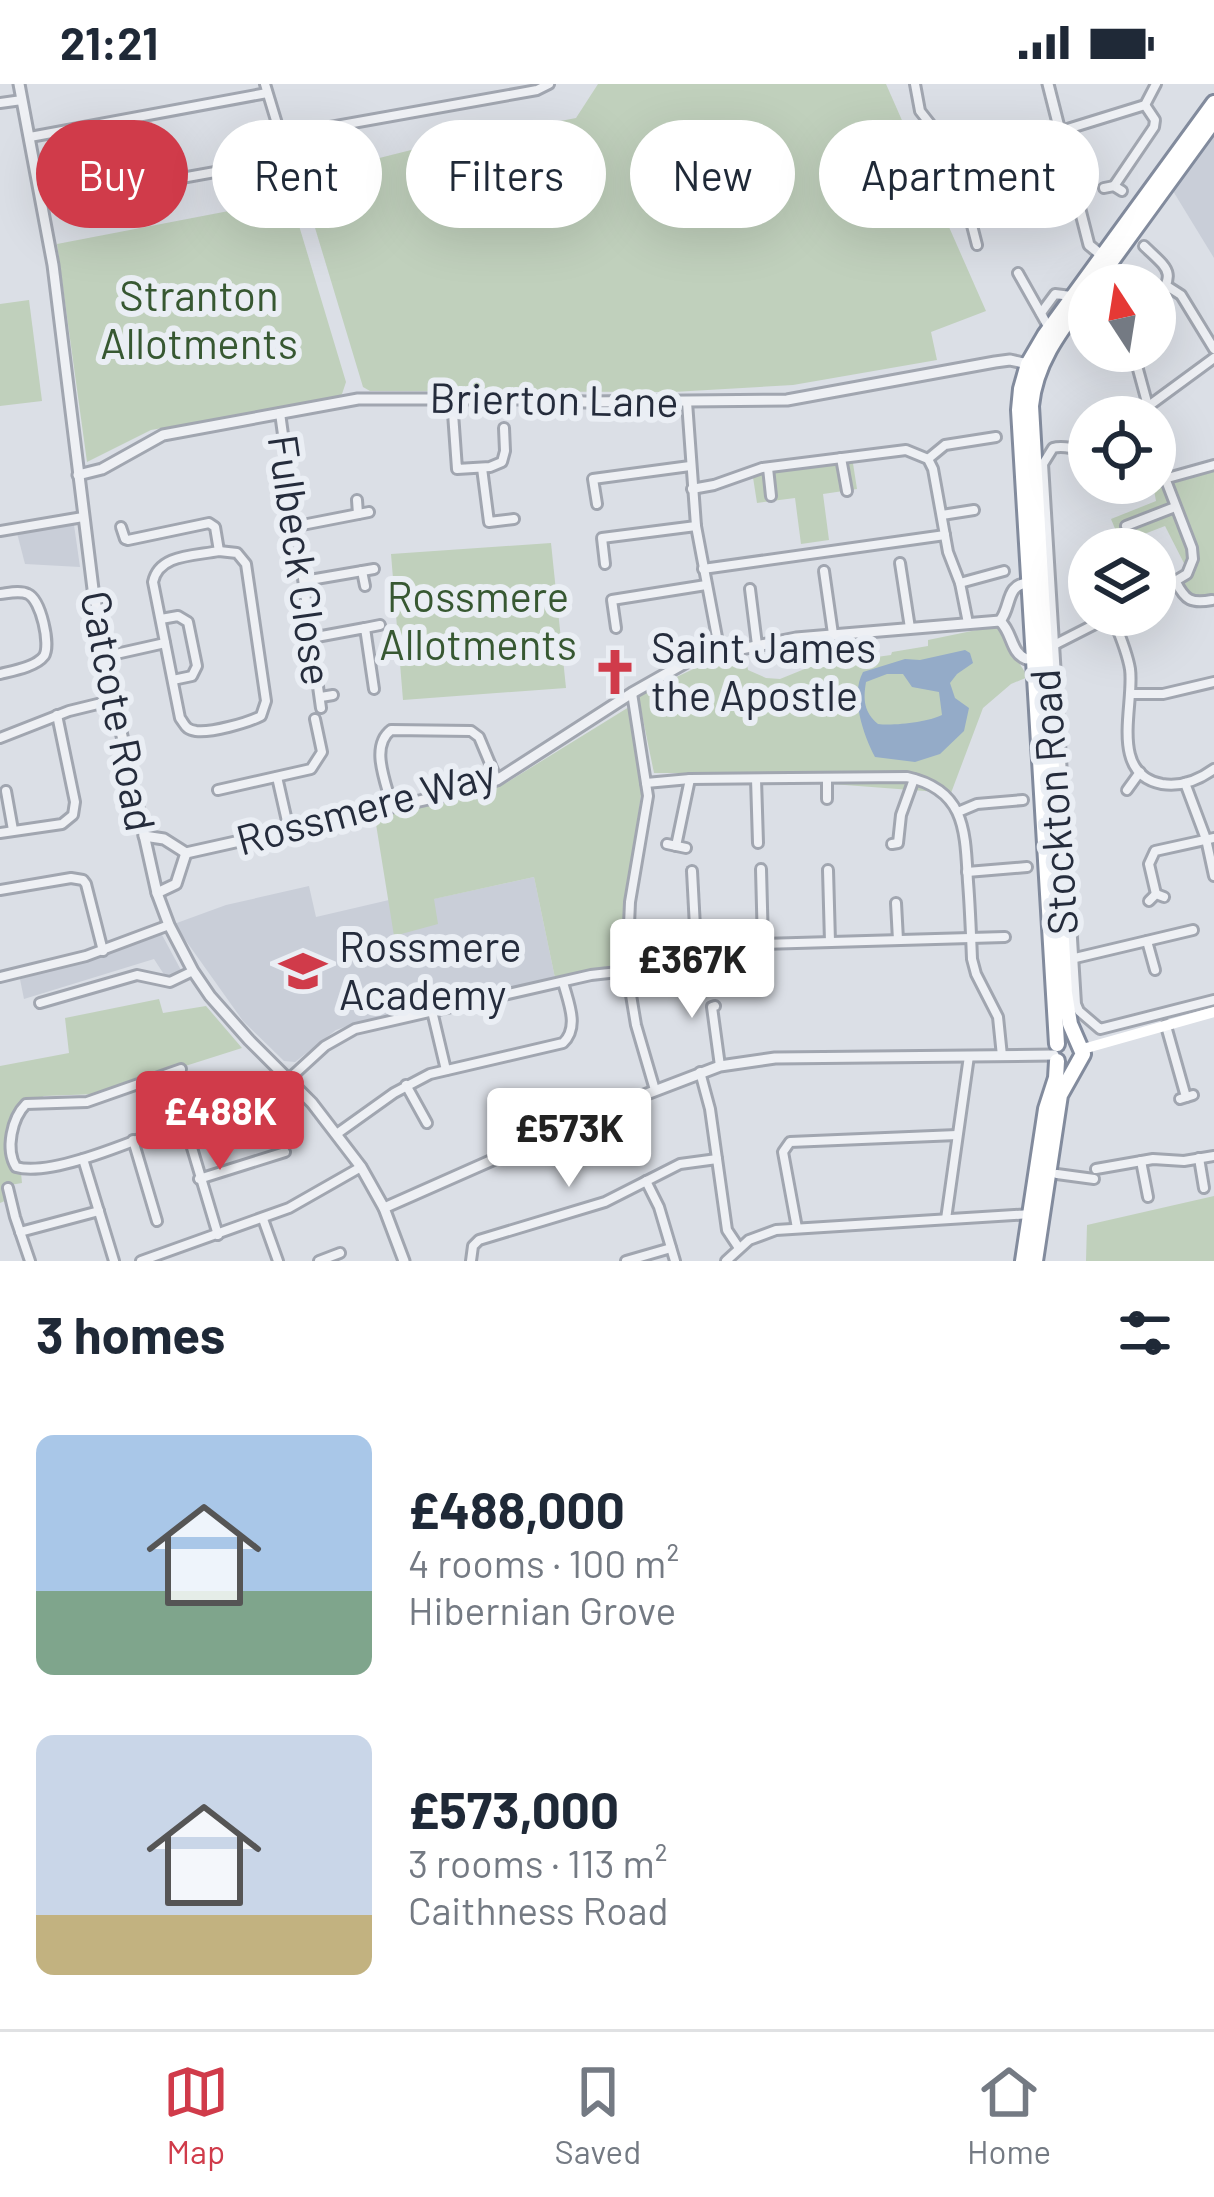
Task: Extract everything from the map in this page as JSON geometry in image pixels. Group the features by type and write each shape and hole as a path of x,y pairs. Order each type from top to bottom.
{"highway":[{"path":"1104,264 1214,103"},
{"path":"1103,264 1214,120"},
{"name":"Stockton Road","path":"1024,1261 1046,1109 1056,1078 1044,652 1035,585 1031,398 1034,365 1047,332 1068,309"},
{"name":"Stockton Road","path":"1034,494 1019,410 1021,389 1068,314"},
{"name":"Stockton Road","path":"1044,652 1051,677 1069,959 1067,1013 1079,1051"},
{"path":"1066,1038 1079,1051 1070,1066 1056,1053 1066,1038"},
{"path":"1035,1261 1059,1100 1079,1051"}],"main road":[{"path":"1079,1051 1214,1012"}],"street":[{"name":"Catcote Road","path":"19,84 52,265 77,475 114,700 157,893 194,971 225,1014 338,1133 361,1167 384,1208 404,1261"},
{"path":"369,120 549,84"},
{"path":"915,84 920,111 927,120"},
{"path":"1048,84 1057,120"},
{"path":"1099,121 1144,105 1156,84"},
{"path":"121,120 266,88 275,120"},
{"path":"0,104 24,100"},
{"path":"1113,188 1154,127 1155,120 1144,105"},
{"path":"30,137 36,136"},
{"path":"962,233 972,228 977,245"},
{"path":"1085,228 1089,245 1107,259"},
{"path":"1144,246 1159,264"},
{"path":"1018,273 1047,332"},
{"path":"1176,292 1214,349"},
{"path":"1040,314 1055,294 1068,294"},
{"path":"1162,396 1214,358"},
{"name":"Brierton Lane","path":"77,475 102,469 163,435 358,399 799,399 995,362 1034,365"},
{"path":"452,399 457,469 502,462 504,428"},
{"path":"687,402 696,526 720,653"},
{"name":"Fulbeck Close","path":"280,413 321,708"},
{"path":"1031,429 1053,448"},
{"path":"928,460 945,445 996,437"},
{"path":"1034,494 1053,448 1068,446"},
{"path":"692,489 768,467 906,450 928,460 968,623"},
{"path":"841,458 847,490"},
{"path":"1176,476 1214,465"},
{"path":"597,504 593,479 690,466"},
{"path":"768,467 772,496"},
{"path":"482,468 489,522 514,519"},
{"name":"Stockton Road","path":"1034,494 1044,652"},
{"path":"357,500 358,514"},
{"path":"1173,504 1193,554 1190,570 1176,582 1186,599 1212,600"},
{"path":"1126,526 1174,507"},
{"path":"942,515 974,510"},
{"path":"297,526 369,512"},
{"path":"0,531 83,517"},
{"path":"121,527 128,540 209,523 215,527 219,551"},
{"path":"605,564 602,538 696,526"},
{"path":"703,569 945,535"},
{"path":"219,551 237,553 246,564 266,701 261,716 205,730 190,729 180,718 161,620 153,582 158,568 219,551"},
{"path":"900,563 910,628"},
{"path":"304,581 374,569"},
{"path":"362,571 365,586"},
{"path":"960,583 1004,571"},
{"path":"824,572 833,634"},
{"path":"1035,585 1017,584 1011,590 1000,621 1016,653 1026,659 1074,636"},
{"path":"616,628 612,600 706,585"},
{"path":"749,589 757,645"},
{"path":"0,594 26,593 36,600 46,649 37,662 0,674"},
{"path":"161,620 178,616 188,622 196,666 192,676 173,680"},
{"name":"Rossmere Way","path":"157,893 176,884 185,854 464,791 497,779 692,659 833,634 1000,621"},
{"path":"310,638 380,626"},
{"path":"365,628 370,684"},
{"path":"1120,636 1131,694 1128,747 1140,772 1161,784 1185,783 1214,769"},
{"path":"107,656 165,643"},
{"path":"1131,694 1162,694 1214,682"},
{"path":"632,693 648,796 630,902 628,971 636,1025 655,1090"},
{"path":"321,697 333,695"},
{"path":"0,738 114,700"},
{"path":"0,833 62,824 73,815 75,802 58,715"},
{"path":"218,790 307,770 317,763 322,752 315,719"},
{"path":"392,807 379,748 391,730 471,730 479,737 497,779"},
{"path":"1127,790 1140,772"},
{"path":"277,777 289,830"},
{"path":"827,778 827,799"},
{"path":"646,783 914,778 937,788 958,812 965,834 976,974 998,1016 1002,1056"},
{"path":"898,843 901,815 914,778"},
{"path":"676,846 690,779"},
{"path":"756,779 758,843"},
{"path":"1185,783 1210,838 1212,880"},
{"path":"6,791 13,830"},
{"path":"958,812 977,804 1023,800"},
{"path":"144,836 164,839 185,854"},
{"path":"1156,897 1149,864 1155,851 1210,838"},
{"path":"968,872 1027,867"},
{"path":"760,869 763,944"},
{"path":"828,870 830,942"},
{"path":"692,871 696,946"},
{"path":"0,890 83,880 103,951"},
{"path":"896,903 898,940"},
{"path":"0,976 103,951 170,925"},
{"path":"1069,959 1193,930"},
{"path":"627,948 1005,937"},
{"path":"1148,941 1155,970"},
{"name":"Stockton Road","path":"1069,959 1076,1004 1096,1027 1110,1028 1214,1000"},
{"path":"40,1003 137,975 170,982 194,971"},
{"path":"289,1079 338,1037 372,1024 628,971"},
{"path":"338,1133 406,1085 446,1070 563,1043 573,1027 563,982"},
{"path":"715,1006 720,1066"},
{"path":"432,1011 446,1070"},
{"path":"1166,1026 1186,1097"},
{"path":"384,1208 720,1066 790,1058 1056,1053"},
{"path":"946,1219 968,1056"},
{"path":"181,1069 87,1102 22,1106 10,1157 16,1167 29,1170 83,1159 232,1108"},
{"path":"700,1072 710,1109 727,1231 739,1248"},
{"path":"170,1074 218,1235"},
{"path":"406,1085 428,1123"},
{"path":"797,1228 783,1152 790,1142 957,1136"},
{"path":"133,1140 158,1221"},
{"path":"200,1179 282,1153 277,1142"},
{"path":"1057,1174 1094,1174 1141,1161 1214,1156"},
{"path":"1199,1158 1204,1188"},
{"path":"83,1159 114,1261"},
{"path":"471,1261 472,1246 479,1240 604,1202 680,1164 717,1159"},
{"path":"1141,1161 1140,1186 1148,1197"},
{"path":"148,1260 263,1219 361,1167"},
{"path":"646,1181 675,1261"},
{"path":"8,1188 8,1208 27,1260"},
{"path":"20,1232 99,1211"},
{"path":"726,1261 768,1232 1031,1214"},
{"path":"263,1219 278,1261"},
{"path":"626,1261 670,1248"},
{"path":"319,1261 340,1253"}],"shaded area":[{"path":"1214,134 1214,258 1173,191"},
{"path":"74,525 80,567 25,564 17,533"},
{"name":"Rossmere Academy","path":"534,877 555,978 358,1022 336,1030 295,1062 284,1061 243,1021 174,924 226,905 309,886 316,917 389,900 395,936 433,899"},
{"path":"161,933 182,972 167,979 154,959 24,999 20,979 96,958"}],"green space":[{"path":"598,84 886,84 902,120 819,120 819,228 949,228 986,311 931,332 937,360 793,385 673,392 370,391 363,387 315,228 382,228 382,157 406,151 406,228 606,228 606,120 566,120 576,118"},
{"name":"Stranton Allotments","path":"212,214 212,228 300,228 346,382 342,394 151,430 87,462 57,244 140,228 188,228 188,219"},
{"path":"29,300 42,401 0,406 0,304"},
{"path":"852,457 857,489 823,494 829,540 801,544 795,498 757,503 752,471"},
{"path":"1214,466 1214,598 1193,599 1181,586 1191,577 1176,548 1176,528 1115,528 1111,519 1148,504 1176,504 1176,479"},
{"name":"Rossmere Allotments","path":"551,543 566,688 403,700 391,554"},
{"path":"996,626 1028,677 1011,684 983,708 951,793 654,773 638,695 719,657 745,652 748,670 780,679 812,666 891,655 928,646 928,640"},
{"path":"629,707 642,787 618,964 555,978 534,877 434,899 438,924 394,936 375,818 506,783"},
{"path":"159,999 163,1013 206,1006 242,1048 97,1094 22,1100 12,1118 8,1149 22,1183 4,1186 5,1201 0,1203 0,1066 69,1053 65,1018"},
{"path":"1214,1196 1214,1261 1086,1261 1087,1225"}],"water":[{"path":"965,650 970,653 973,663 950,683 955,698 969,708 964,731 940,754 915,762 875,757 858,703 863,672 905,659","holes":["903,674 912,687 939,692 942,715 902,724 878,724 873,719 866,705 866,682"]}],"place":[{"name":"Saint James the Apostle","path":"615,672"},
{"name":"Rossmere Academy","path":"303,971"}]}
